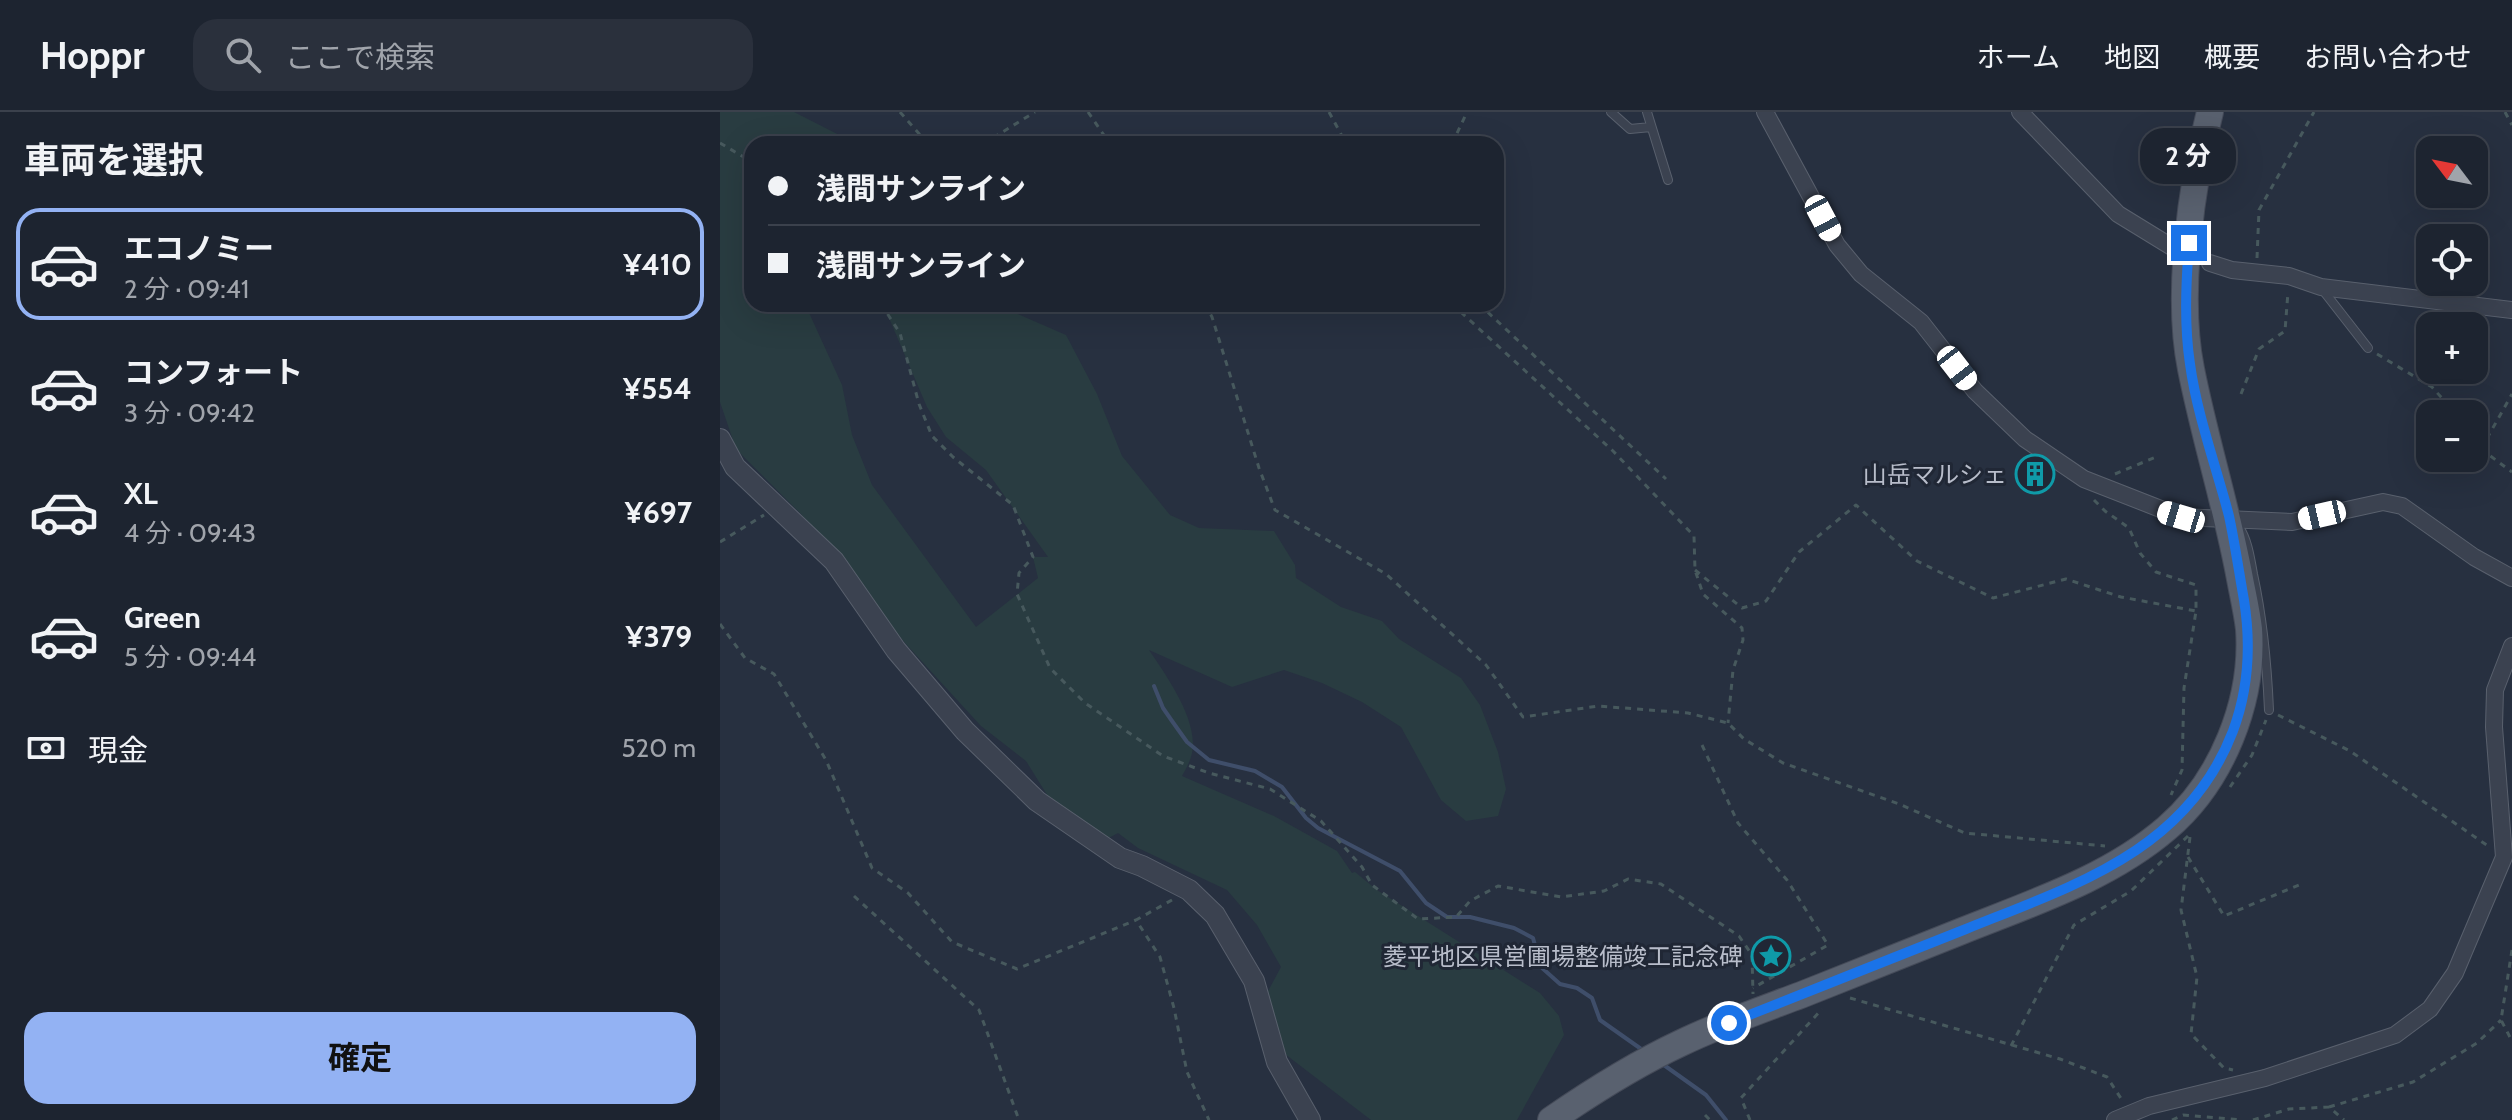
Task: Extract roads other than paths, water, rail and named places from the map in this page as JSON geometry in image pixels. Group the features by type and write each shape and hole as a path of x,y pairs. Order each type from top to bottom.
{"main road":[{"path":"1551,1120 1595,1089 1753,1001 2031,903 2091,877 2179,818 2203,790 2224,753 2239,713 2247,672 2249,629 2232,520 2190,365 2186,315 2191,221 2200,150 2210,112"}],"street":[{"path":"1765,112 1837,245 1861,274 1921,322 1975,391 2025,439 2089,481 2181,517 2292,522 2383,502 2402,506 2474,557 2512,578"},
{"path":"2028,114 2118,214 2175,249"},
{"path":"2210,263 2232,270 2289,276 2321,287 2512,310"},
{"path":"720,439 735,467 834,561 896,650 965,731 1037,801 1120,858 1189,890 1215,915 1254,981 1277,1062 1310,1120"},
{"path":"2115,1120 2131,1113 2265,1078 2395,1035 2430,1009 2455,973 2504,857 2494,727 2495,690 2512,646"}],"lane":[{"path":"1611,112 1630,129 1651,127"},
{"path":"1647,112 1668,180"},
{"path":"2321,287 2368,348"},
{"path":"2232,520 2245,537 2257,594 2267,655 2269,710"}],"waterway":[{"path":"1154,686 1163,708 1187,742 1209,760 1255,771 1282,787 1306,818 1318,828 1400,871 1426,903 1447,917 1470,917 1514,928 1533,938 1541,967 1560,984 1577,988 1592,998 1600,1020 1644,1051"},
{"path":"1661,1063 1706,1095 1726,1120"}],"place":[{"name":"山岳マルシェ","path":"2035,474"},
{"name":"菱平地区県営圃場整備竣工記念碑","path":"1771,956"}]}
